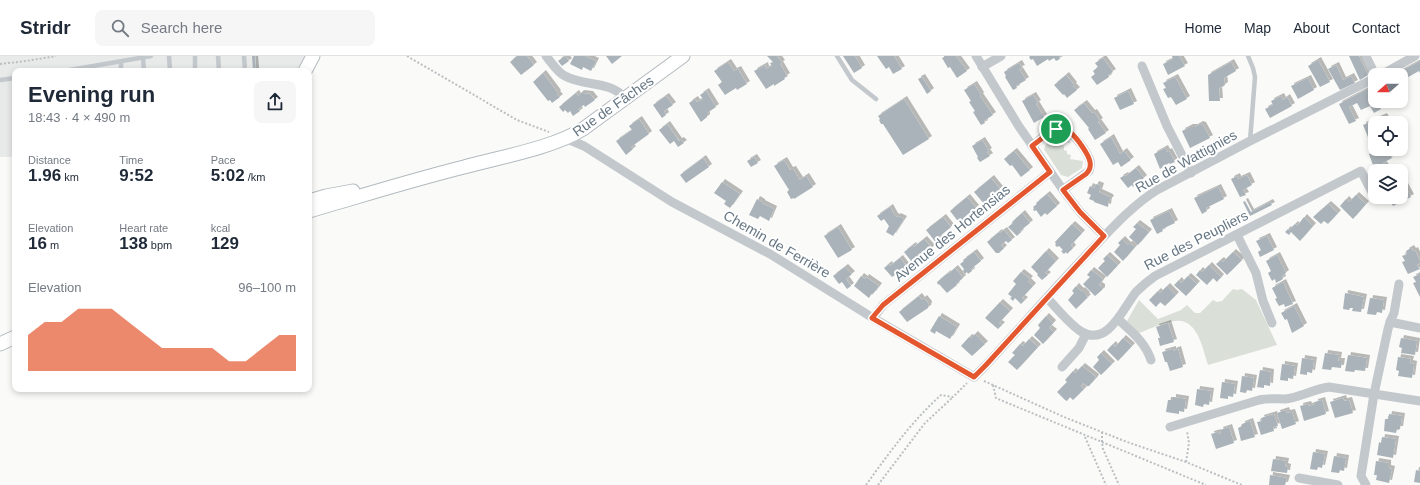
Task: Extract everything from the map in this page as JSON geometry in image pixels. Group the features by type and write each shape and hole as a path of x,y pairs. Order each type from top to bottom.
{"street":[{"path":"307,68 313,56"},
{"path":"546,56 563,75 576,81 609,87 620,93 625,98"},
{"name":"Rue de Fâches","path":"312,206 539,147 565,138 583,129 683,56"},
{"path":"976,56 1012,116 1050,172 1080,212 1104,236"},
{"path":"982,67 1001,56"},
{"path":"1366,56 1372,68"},
{"path":"1394,68 1415,56"},
{"path":"1142,66 1166,126 1191,173"},
{"name":"Rue de Wattignies","path":"974,377 1104,236 1147,197 1250,141 1368,82"},
{"path":"1032,146 1053,130 1063,128 1072,133 1089,157 1089,171 1063,190"},
{"name":"Chemin de Ferrière","path":"565,138 584,146 672,202 770,254 872,318 974,377"},
{"name":"Rue des Peupliers","path":"1086,334 1095,335 1110,327 1118,319 1135,293 1149,280 1361,171 1368,184"},
{"name":"Avenue des Hortensias","path":"872,318 883,305 1050,172"},
{"path":"1237,235 1256,273 1263,302 1272,323"},
{"path":"1362,484 1361,476 1374,394 1386,335 1394,313 1399,284"},
{"path":"1047,298 1079,330 1086,334 1080,348 1062,367"},
{"path":"1118,319 1142,342 1148,350 1151,360"},
{"path":"1390,322 1420,328"},
{"path":"0,344 12,338"},
{"path":"1170,427 1259,400 1270,398 1285,399 1329,387 1420,401"},
{"path":"1299,478 1338,485"}],"lane":[{"path":"98,68 151,56"},
{"path":"169,56 170,68"},
{"path":"195,56 195,68"},
{"path":"218,56 219,68"},
{"path":"244,56 245,68"},
{"path":"837,56 852,80 876,99"},
{"path":"1248,56 1254,68 1255,77 1250,141"},
{"path":"143,58 144,68"},
{"path":"121,62 121,68"},
{"path":"0,80 12,78"}],"path":[{"path":"0,64 56,56"},
{"path":"407,56 517,120 565,138"},
{"path":"878,485 925,423 974,377"},
{"path":"1206,485 1084,436 996,398 993,385 1102,432 1186,462 1242,485"},
{"path":"866,485 901,438 926,408 941,395 953,397"},
{"path":"1185,422 1189,443 1186,462"},
{"path":"1102,432 1102,443 1119,485"},
{"path":"1084,436 1106,485"}],"shaded area":[{"path":"0,56 305,56 298,68 12,68 12,157 0,157"},
{"path":"1063,135 1067,137 1071,143 1061,142 1061,145 1064,146 1064,150 1067,151 1067,154 1071,155 1070,159 1083,161 1082,168 1068,177 1061,175 1044,149 1045,146 1052,140"},
{"path":"1233,289 1242,289 1256,300 1277,345 1208,365 1198,336 1189,324 1183,321 1175,321 1162,324 1139,333 1127,321 1139,300 1158,319 1181,310 1187,305 1195,313 1200,313 1213,300 1217,302 1222,301"}],"building":[{"path":"252,56 255,56 256,68 253,68"},
{"path":"517,56 527,56 534,65 521,75 510,62"},
{"path":"565,56 569,61 562,66 558,61"},
{"path":"574,56 585,56 596,61 591,71 583,67 582,70 570,64"},
{"path":"606,56 622,56 612,64"},
{"path":"767,56 777,56 782,63 780,64 787,76 774,86 774,84 766,89 754,71 765,65 766,69 772,66 770,63 773,62"},
{"path":"843,56 855,56 862,68 854,73"},
{"path":"877,56 894,56 902,69 893,74 889,67 886,69"},
{"path":"944,56 956,56 967,71 957,78 942,58"},
{"path":"1059,56 1060,59 1056,61 1054,58 1049,61 1048,59 1037,66 1033,59 1031,60 1029,57"},
{"path":"1172,56 1179,56 1185,66 1168,75 1163,64 1173,59"},
{"path":"1349,56 1359,56 1368,75 1360,80"},
{"path":"1103,58 1113,72 1108,75 1109,77 1097,85 1091,77 1095,74 1093,71 1098,67 1095,63"},
{"path":"1318,60 1330,82 1320,87 1308,66"},
{"path":"1420,61 1420,73 1419,71 1408,77 1407,68"},
{"path":"728,62 734,71 738,69 747,84 737,90 736,88 725,95 718,85 722,82 714,71"},
{"path":"1231,62 1236,71 1224,78 1225,85 1219,88 1220,101 1209,101 1208,75"},
{"path":"1019,63 1022,68 1019,69 1026,80 1016,86 1017,88 1013,90 1005,77 1004,72"},
{"path":"1336,65 1343,80 1351,76 1355,83 1340,90 1328,69"},
{"path":"543,73 560,97 552,103 550,100 548,101 533,82"},
{"path":"1066,75 1077,90 1067,98 1054,85"},
{"path":"922,77 931,91 927,94 918,79"},
{"path":"1175,77 1187,99 1176,105 1171,97 1168,98 1163,89 1166,88 1163,83"},
{"path":"1308,78 1314,90 1298,99 1291,86"},
{"path":"974,84 993,115 981,125 973,112 975,111 969,102 971,101 964,90"},
{"path":"1368,89 1368,107 1361,110 1357,103 1349,107 1356,121 1349,124 1339,104"},
{"path":"706,91 716,107 707,113 707,117 701,122 689,103 695,99 697,102 703,99 700,95"},
{"path":"1128,91 1134,104 1120,110 1114,98"},
{"path":"576,93 578,96 581,93 590,94 595,100 585,107 584,105 578,109 580,111 573,116 570,111 568,113 565,110 563,112 559,107"},
{"path":"1033,95 1038,103 1036,104 1044,117 1034,123 1022,101"},
{"path":"666,96 673,105 664,111 666,115 662,118 653,105"},
{"path":"1281,96 1283,100 1287,97 1292,106 1270,118 1265,109 1273,105 1271,101"},
{"path":"904,99 929,139 903,155 883,124 881,124 878,116"},
{"path":"1084,103 1092,113 1094,112 1100,121 1098,122 1106,133 1095,140 1088,129 1089,128 1074,110"},
{"path":"1371,108 1380,108 1381,109 1374,113"},
{"path":"639,119 649,134 631,147 633,149 626,155 616,141 632,130 629,126"},
{"path":"1368,123 1368,137 1363,125"},
{"path":"667,124 679,141 681,140 684,143 678,147 674,141 670,144 659,130"},
{"path":"1200,124 1203,125 1210,138 1190,148 1182,131"},
{"path":"1111,137 1120,154 1124,151 1131,160 1121,167 1118,162 1113,165 1100,144"},
{"path":"982,140 989,151 987,152 990,156 980,162 972,146"},
{"path":"1165,148 1167,152 1169,151 1175,162 1169,163 1160,169 1154,154"},
{"path":"1014,151 1030,170 1021,177 1012,165 1010,166 1004,159"},
{"path":"1370,156 1391,156 1392,158 1383,163 1384,164 1373,164"},
{"path":"754,157 758,163 751,167 747,161"},
{"path":"703,158 709,167 686,183 680,175"},
{"path":"784,160 790,170 793,169 800,180 806,176 813,187 794,199 791,199 787,192 789,190 774,166"},
{"path":"1136,168 1144,178 1133,187 1132,185 1128,188 1120,178 1125,175 1126,176"},
{"path":"1247,175 1252,185 1243,190 1246,195 1240,197 1231,179 1237,176 1238,179"},
{"path":"991,178 1000,189 987,199 990,202 985,205 974,192"},
{"path":"722,182 740,194 730,208 724,204 726,201 714,193"},
{"path":"1096,184 1101,186 1099,192 1111,198 1109,200 1108,207 1089,199 1091,195 1087,193 1090,186 1094,188"},
{"path":"1218,187 1224,199 1206,208 1207,211 1202,214 1194,198"},
{"path":"1408,192 1411,197 1408,198"},
{"path":"1047,194 1057,206 1047,215 1045,213 1041,217 1036,210 1033,210 1033,207"},
{"path":"1356,195 1366,204 1353,219 1340,206 1346,199 1349,202"},
{"path":"967,197 976,208 963,218 965,221 961,225 950,211"},
{"path":"757,199 774,209 769,221 760,216 758,219 749,215"},
{"path":"1245,201 1251,212 1270,202 1272,205 1250,216 1243,202"},
{"path":"1328,204 1338,213 1328,224 1324,221 1321,224 1313,217"},
{"path":"890,207 895,216 904,219 893,236 886,232 889,226 884,219 881,221 877,216"},
{"path":"1169,211 1175,223 1162,229 1163,231 1157,234 1150,220"},
{"path":"1022,213 1030,223 1020,231 1021,232 1017,236 1008,227"},
{"path":"943,217 951,227 939,237 941,240 937,244 926,230"},
{"path":"1304,217 1313,226 1300,241 1291,232 1289,235 1285,232 1295,224 1297,226"},
{"path":"1137,223 1149,232 1138,245 1129,237 1136,229 1133,227"},
{"path":"1072,224 1082,233 1071,245 1073,248 1067,254 1066,252 1064,254 1061,251 1063,250 1059,246 1057,247 1055,245 1055,242"},
{"path":"838,227 852,250 838,258 824,236"},
{"path":"1004,230 1012,240 1008,243 1006,241 1001,245 1004,248 999,253 996,253 987,242 999,232 1000,233"},
{"path":"1267,236 1274,250 1260,257 1258,252 1261,250 1256,241"},
{"path":"924,239 932,248 912,262 904,252 913,245 914,247"},
{"path":"1122,239 1128,245 1130,243 1135,247 1123,261 1114,252 1120,245 1118,243"},
{"path":"1411,248 1413,251 1415,250 1420,261 1417,265 1420,269 1408,274 1402,262 1405,261 1402,256 1407,254 1406,251"},
{"path":"1046,251 1056,261 1045,273 1048,275 1042,280 1031,267"},
{"path":"974,252 981,261 971,269 972,271 965,274 963,271 964,269 960,264"},
{"path":"1233,252 1242,260 1227,275 1216,264 1221,260 1223,262"},
{"path":"1107,255 1118,265 1107,277 1098,268 1105,261 1103,259"},
{"path":"1277,255 1286,273 1282,276 1283,279 1276,283 1275,279 1272,281 1268,273 1271,271 1266,261"},
{"path":"900,258 907,267 892,277 884,268 889,264 890,266"},
{"path":"1209,265 1221,277 1217,282 1213,278 1207,285 1196,275 1200,270 1202,272"},
{"path":"845,267 852,274 846,279 851,286 847,289 842,282 839,284 833,276"},
{"path":"955,268 963,278 947,293 939,284 938,285 937,282"},
{"path":"1091,270 1103,279 1099,285 1102,287 1102,290 1095,296 1083,284 1090,277 1087,275"},
{"path":"1021,272 1030,279 1028,281 1033,286 1022,298 1025,300 1021,304 1015,298 1013,301 1010,298 1012,297 1008,294 1016,284 1013,281"},
{"path":"1420,274 1420,297 1413,283 1416,282 1413,277"},
{"path":"861,276 865,279 866,277 879,286 869,298 854,286"},
{"path":"1188,276 1197,284 1186,296 1174,285 1179,280 1181,283"},
{"path":"1283,282 1293,304 1285,307 1284,304 1279,306 1272,288"},
{"path":"1076,286 1088,297 1076,309 1068,300 1074,293 1072,291"},
{"path":"1167,286 1176,295 1165,306 1160,302 1156,307 1149,300 1158,291 1160,293"},
{"path":"1345,293 1364,297 1361,312 1352,311 1353,308 1350,308 1349,310 1343,309"},
{"path":"919,296 922,300 924,298 929,304 928,308 907,322 899,312"},
{"path":"1370,298 1384,300 1382,313 1377,312 1376,315 1367,314"},
{"path":"1000,302 1010,311 999,323 1002,325 998,329 985,318"},
{"path":"1294,306 1304,326 1292,333 1287,319 1285,320 1281,313"},
{"path":"939,316 957,327 950,339 936,331 935,334 930,331"},
{"path":"1046,316 1053,323 1049,328 1054,332 1043,344 1034,335 1040,328 1038,325"},
{"path":"1168,323 1174,342 1160,346 1158,338 1160,338 1156,327"},
{"path":"975,334 985,344 972,356 961,346 969,337 971,338"},
{"path":"1123,338 1132,346 1118,361 1107,350 1113,344 1115,347"},
{"path":"1401,338 1417,341 1415,355 1401,353 1402,348 1399,347"},
{"path":"1029,339 1038,347 1017,370 1008,362 1015,355 1012,353 1020,344 1023,346"},
{"path":"1173,349 1173,351 1178,349 1183,367 1170,371 1162,352"},
{"path":"1101,353 1112,364 1101,375 1093,367 1099,360 1097,357"},
{"path":"1325,353 1339,355 1338,361 1342,361 1341,368 1332,367 1331,370 1322,369"},
{"path":"1348,355 1367,358 1365,371 1345,371"},
{"path":"1398,357 1411,359 1410,363 1414,364 1412,378 1398,376 1399,371 1396,370"},
{"path":"1302,358 1314,360 1312,373 1307,372 1307,375 1300,374"},
{"path":"1282,364 1295,366 1293,379 1288,378 1288,381 1280,380"},
{"path":"1082,366 1096,377 1089,386 1083,383 1081,386 1084,389 1073,400 1070,397 1067,401 1057,392 1067,382 1065,380 1073,371 1075,373"},
{"path":"1260,370 1271,372 1270,386 1264,385 1264,388 1257,387"},
{"path":"1242,376 1254,378 1252,391 1247,390 1246,393 1240,392"},
{"path":"1222,382 1235,384 1233,397 1228,396 1228,399 1220,398"},
{"path":"1197,389 1211,391 1209,405 1204,404 1203,407 1195,405"},
{"path":"1173,397 1186,399 1184,412 1179,411 1179,414 1166,412 1168,400 1173,400"},
{"path":"1343,398 1344,401 1349,400 1353,413 1335,418 1330,402"},
{"path":"1322,400 1326,414 1304,421 1300,406 1308,404 1309,406"},
{"path":"1286,410 1287,413 1292,412 1296,424 1282,429 1277,413"},
{"path":"1274,414 1278,426 1273,427 1274,431 1261,435 1257,422 1262,421 1261,418"},
{"path":"1389,414 1402,416 1400,429 1397,429 1396,433 1384,431 1385,419 1388,419"},
{"path":"1250,421 1255,437 1241,441 1238,428 1242,426 1242,424"},
{"path":"1229,427 1234,443 1216,449 1211,434 1218,432 1218,434 1221,433 1220,430"},
{"path":"1382,437 1396,439 1393,458 1377,455 1379,442 1381,443"},
{"path":"1313,452 1325,454 1322,468 1318,467 1317,470 1310,469"},
{"path":"1334,456 1346,458 1344,471 1340,470 1339,473 1331,472"},
{"path":"1273,459 1286,461 1285,466 1288,467 1287,473 1271,471"},
{"path":"1376,461 1388,463 1388,468 1392,469 1389,483 1376,480 1377,475 1374,475"},
{"path":"1416,470 1420,471 1420,483 1414,482"},
{"path":"1270,475 1287,478 1285,485 1269,485"}],"route":[{"path":"1063,128 1072,133 1089,157 1089,171 1063,190 1080,212 1104,236 986,365 974,377 872,318 883,305 1050,172 1032,146 1056,129 1063,128"}]}
